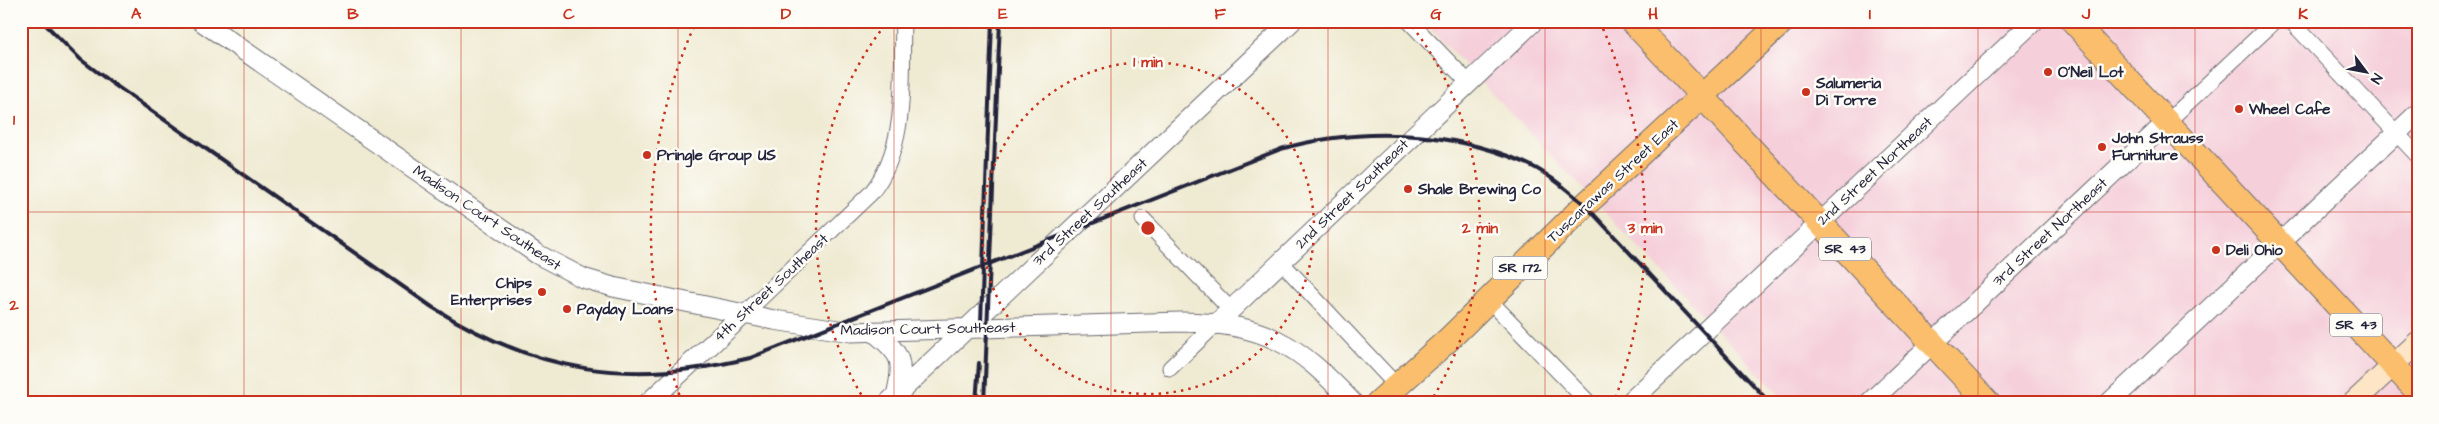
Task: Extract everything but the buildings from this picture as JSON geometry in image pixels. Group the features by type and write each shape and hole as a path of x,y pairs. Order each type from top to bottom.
{"main road":[{"name":"SR 43","path":"1632,21 1988,403"},
{"name":"Tuscarawas Street East","path":"1378,403 1449,339 1488,299 1783,21"},
{"name":"SR 43","path":"2073,21 2418,392"},
{"path":"2353,403 2418,342"}],"street":[{"name":"Madison Court Southeast","path":"201,21 451,196 564,269 583,278 613,287 824,330 875,333 1181,322 1218,323 1249,328 1286,344 1319,368 1353,403"},
{"name":"4th Street Southeast","path":"648,403 871,193 887,169 896,145 899,120 903,21"},
{"name":"3rd Street Southeast","path":"892,399 1292,21"},
{"path":"1409,21 1469,84"},
{"name":"2nd Street Southeast","path":"1170,368 1534,21"},
{"name":"2nd Street Northeast","path":"1629,403 2034,21"},
{"name":"3rd Street Northeast","path":"1869,403 2275,21"},
{"path":"2292,21 2418,156"},
{"path":"2109,403 2418,113"},
{"path":"1143,219 1231,310"},
{"path":"1281,262 1396,385"},
{"path":"1488,299 1589,403"},
{"path":"875,333 892,347 900,359 902,372 892,399"}],"shaded area":[{"path":"1423,21 2418,21 2418,403 1787,403"}],"railway":[{"path":"42,21 80,59 109,81 432,307 471,329 509,347 547,360 585,368 624,372 664,372 706,367 750,358 1281,149 1341,137 1403,135 1465,143 1495,151 1532,166 1556,181 1585,205 1770,403"},
{"path":"981,323 992,21"},
{"path":"984,403 1000,21"},
{"path":"976,403 979,363"}],"place":[{"name":"O'Neil Lot","path":"2048,72"},
{"name":"Salumeria Di Torre","path":"1806,92"},
{"name":"Wheel Cafe","path":"2239,109"},
{"name":"John Strauss Furniture","path":"2102,147"},
{"name":"Pringle Group US","path":"647,155"},
{"name":"Shale Brewing Co","path":"1408,189"},
{"name":"Deli Ohio","path":"2216,250"},
{"name":"Chips Enterprises","path":"542,292"},
{"name":"Payday Loans","path":"567,309"}]}
